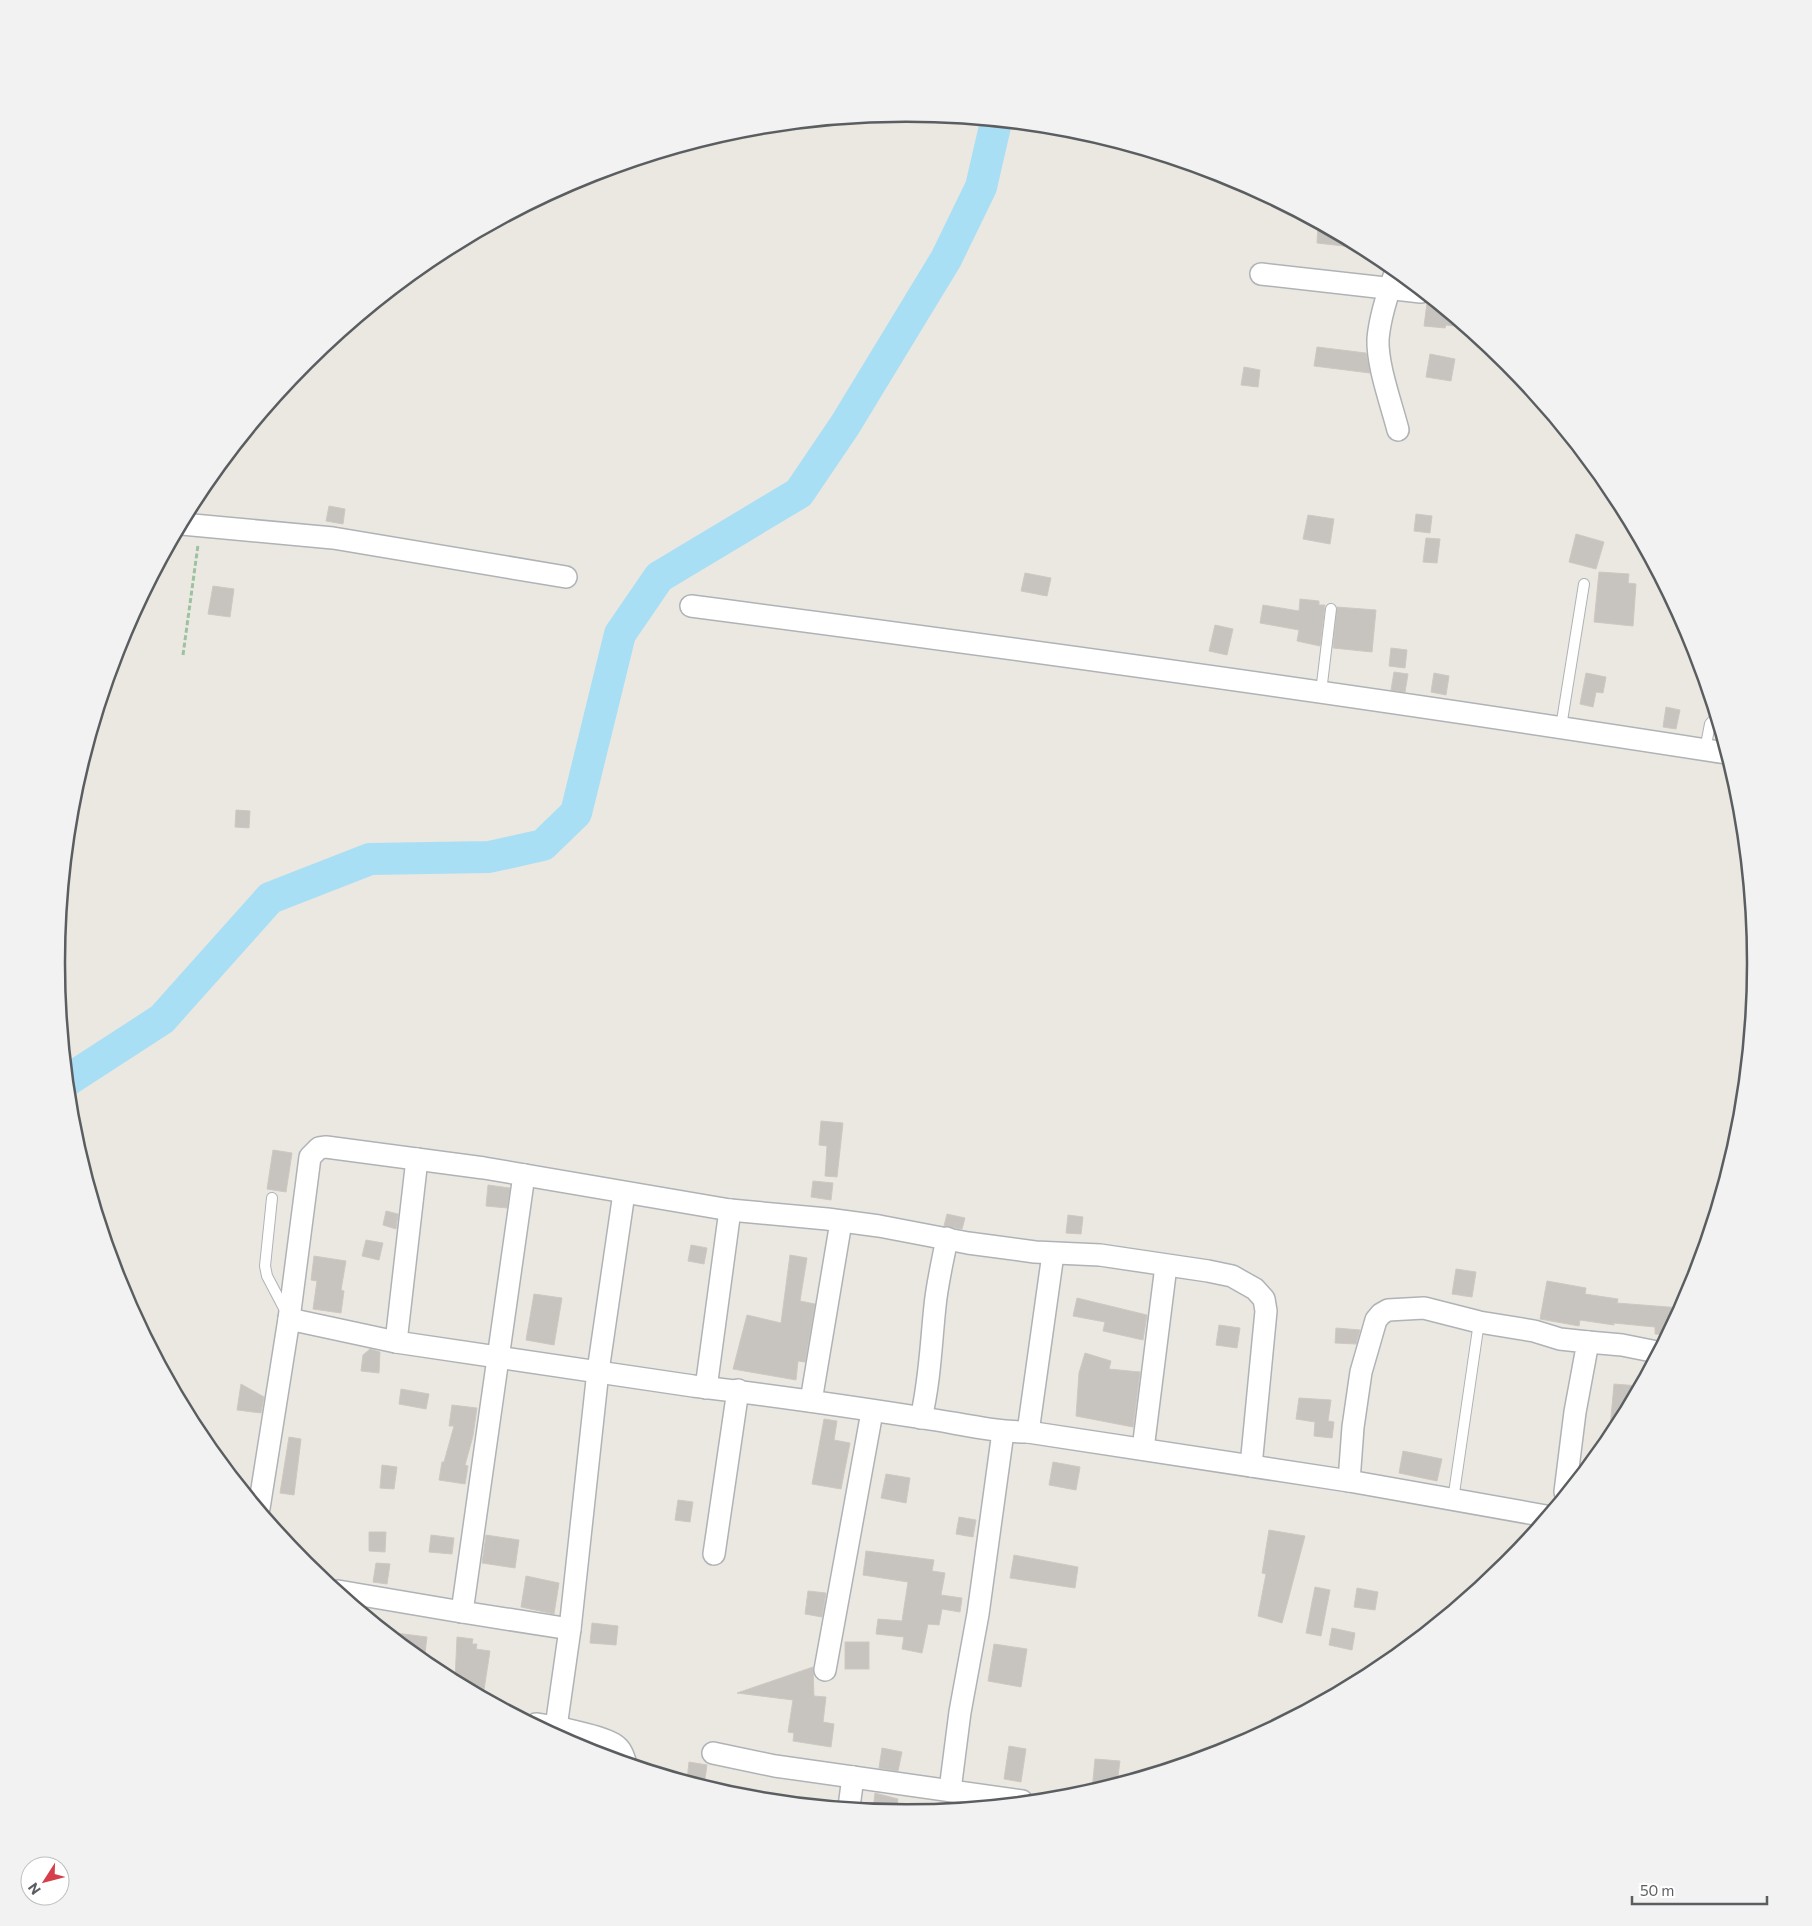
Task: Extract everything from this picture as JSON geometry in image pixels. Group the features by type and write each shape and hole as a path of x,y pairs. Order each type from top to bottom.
{"street":[{"path":"1261,274 1393,280 1378,339 1382,371 1398,430"},
{"path":"191,525 333,538 566,577"},
{"path":"690,606 1070,656 1561,727 1720,752"},
{"path":"260,1501 289,1319 310,1157 314,1151 326,1147 524,1175 730,1210 879,1226 968,1243 1053,1254 1091,1254 1232,1276 1255,1289 1264,1299 1266,1311 1252,1466"},
{"path":"396,1342 417,1159"},
{"path":"462,1612 500,1356 524,1175"},
{"path":"547,1723 570,1629 598,1371 624,1193"},
{"path":"706,1388 730,1210"},
{"path":"811,1401 841,1222"},
{"path":"921,1418 926,1396 935,1306 947,1238"},
{"path":"1028,1432 1053,1254"},
{"path":"1143,1449 1166,1266"},
{"path":"1349,1481 1353,1426 1361,1372 1376,1320 1381,1314 1395,1310 1424,1308 1479,1322 1517,1327 1560,1339 1622,1345 1652,1351"},
{"path":"289,1319 396,1342 706,1388 738,1390 1003,1432 1028,1432 1143,1449 1349,1481 1540,1515"},
{"path":"1567,1482 1575,1412 1588,1342"},
{"path":"714,1554 738,1390"},
{"path":"825,1670 872,1412"},
{"path":"950,1790 1003,1432"},
{"path":"347,1592 570,1629"},
{"path":"560,1729 614,1744 622,1754"},
{"path":"713,1753 775,1766 1003,1798"},
{"path":"850,1802 852,1777"}],"lane":[{"path":"1561,727 1584,584"},
{"path":"1321,692 1332,610"},
{"path":"1705,750 1711,723"},
{"path":"272,1198 265,1266 271,1285 289,1319"},
{"path":"1453,1500 1479,1322"}],"path":[{"path":"183,655 191,525"}],"building":[{"path":"1318,231 1344,246 1317,243"},
{"path":"1427,303 1455,326 1446,325 1445,328 1424,326"},
{"path":"1317,347 1366,353 1370,373 1314,366"},
{"path":"1430,354 1455,359 1451,381 1426,377"},
{"path":"1244,367 1260,370 1258,387 1241,385"},
{"path":"329,506 345,509 343,524 326,521"},
{"path":"1416,514 1432,516 1430,533 1414,531"},
{"path":"1308,515 1334,519 1330,544 1303,539"},
{"path":"1576,534 1604,542 1596,569 1569,562"},
{"path":"1426,538 1440,539 1437,563 1423,562"},
{"path":"1599,572 1629,574 1628,583 1636,584 1633,626 1594,622"},
{"path":"1025,573 1051,578 1047,596 1021,591"},
{"path":"213,586 234,589 230,617 208,614"},
{"path":"1300,599 1319,601 1319,605 1325,605 1320,646 1297,641 1299,630 1260,623 1263,605 1299,611"},
{"path":"1337,607 1376,610 1372,652 1333,648"},
{"path":"1215,625 1233,629 1227,655 1209,651"},
{"path":"1391,648 1407,650 1405,668 1389,666"},
{"path":"1394,672 1408,674 1405,692 1391,690"},
{"path":"1434,673 1449,676 1446,695 1431,692"},
{"path":"1586,673 1606,677 1603,693 1596,692 1593,707 1580,704"},
{"path":"1666,707 1680,710 1676,729 1663,727"},
{"path":"236,810 250,811 249,828 235,827"},
{"path":"821,1121 843,1123 837,1177 825,1176 827,1146 819,1145"},
{"path":"273,1150 292,1153 286,1192 267,1189"},
{"path":"813,1181 833,1183 831,1200 811,1197"},
{"path":"488,1185 510,1188 507,1208 486,1206"},
{"path":"386,1211 398,1214 396,1229 383,1225"},
{"path":"947,1214 965,1218 962,1229 944,1226"},
{"path":"1068,1215 1083,1217 1081,1234 1066,1233"},
{"path":"366,1240 383,1243 379,1260 362,1256"},
{"path":"691,1245 707,1248 704,1264 688,1261"},
{"path":"790,1255 807,1258 800,1301 815,1304 805,1362 798,1361 796,1380 733,1369 747,1315 781,1323"},
{"path":"314,1256 346,1261 341,1290 344,1291 341,1313 313,1309 317,1281 311,1280"},
{"path":"1456,1269 1476,1272 1472,1297 1452,1294"},
{"path":"1547,1281 1586,1288 1585,1294 1618,1299 1617,1303 1673,1307 1660,1334 1655,1334 1655,1327 1614,1323 1614,1325 1580,1320 1579,1326 1540,1319"},
{"path":"534,1294 562,1298 554,1345 526,1340"},
{"path":"1077,1298 1147,1315 1143,1340 1103,1331 1105,1322 1073,1316"},
{"path":"1219,1325 1240,1328 1237,1348 1216,1345"},
{"path":"1336,1328 1360,1330 1356,1344 1335,1343"},
{"path":"370,1349 380,1352 379,1373 361,1371 363,1355"},
{"path":"1085,1353 1111,1361 1109,1369 1140,1372 1133,1427 1076,1416 1079,1373"},
{"path":"241,1384 264,1397 261,1413 237,1410"},
{"path":"1614,1384 1633,1386 1611,1421"},
{"path":"401,1389 429,1394 426,1409 399,1404"},
{"path":"1299,1398 1331,1400 1328,1421 1334,1422 1332,1438 1314,1436 1315,1422 1296,1419"},
{"path":"452,1405 477,1408 473,1436 465,1465 468,1466 465,1484 439,1480 442,1462 444,1462 454,1426 449,1426"},
{"path":"824,1419 837,1421 834,1440 850,1443 841,1489 812,1484"},
{"path":"289,1437 301,1439 294,1495 280,1493"},
{"path":"1403,1451 1442,1459 1437,1481 1399,1473"},
{"path":"1053,1462 1080,1467 1076,1490 1049,1485"},
{"path":"382,1465 397,1467 394,1489 380,1488"},
{"path":"886,1474 910,1478 906,1503 881,1498"},
{"path":"678,1500 693,1502 690,1522 675,1520"},
{"path":"959,1517 976,1520 973,1537 956,1534"},
{"path":"1269,1530 1305,1536 1282,1623 1258,1616 1266,1574 1262,1573"},
{"path":"369,1532 386,1532 385,1552 369,1551"},
{"path":"431,1535 454,1538 452,1554 429,1552"},
{"path":"486,1535 519,1540 515,1568 482,1563"},
{"path":"866,1551 934,1560 932,1571 945,1573 941,1595 962,1598 960,1612 942,1609 939,1625 928,1624 922,1653 902,1649 904,1637 876,1634 878,1619 902,1621 908,1582 863,1575"},
{"path":"1014,1555 1078,1567 1075,1588 1010,1578"},
{"path":"376,1563 390,1564 387,1584 373,1582"},
{"path":"526,1576 559,1583 554,1614 521,1607"},
{"path":"1315,1587 1330,1590 1321,1636 1306,1633"},
{"path":"1357,1588 1378,1592 1375,1610 1354,1607"},
{"path":"808,1591 826,1593 822,1617 805,1614"},
{"path":"592,1623 618,1626 616,1645 590,1643"},
{"path":"1332,1628 1355,1633 1352,1650 1329,1645"},
{"path":"399,1633 427,1637 425,1652"},
{"path":"457,1637 473,1639 472,1644 477,1644 476,1649 490,1651 484,1690 455,1672"},
{"path":"845,1642 869,1642 869,1669 845,1669"},
{"path":"994,1644 1027,1649 1021,1687 988,1681"},
{"path":"813,1667 814,1696 826,1697 823,1722 834,1724 831,1747 793,1741 794,1733 788,1732 793,1700 737,1693"},
{"path":"1009,1746 1026,1749 1021,1782 1004,1779"},
{"path":"882,1748 902,1752 898,1771 879,1768"},
{"path":"1095,1759 1120,1761 1118,1776 1093,1783"},
{"path":"689,1762 707,1765 705,1779 688,1775"},
{"path":"875,1793 898,1799 897,1804 874,1803"}],"waterway":[{"path":"73,1077 162,1019 270,898 370,859 489,857 543,845 576,813 620,634 659,577 799,493 845,425 946,259 981,187 995,127"}]}
